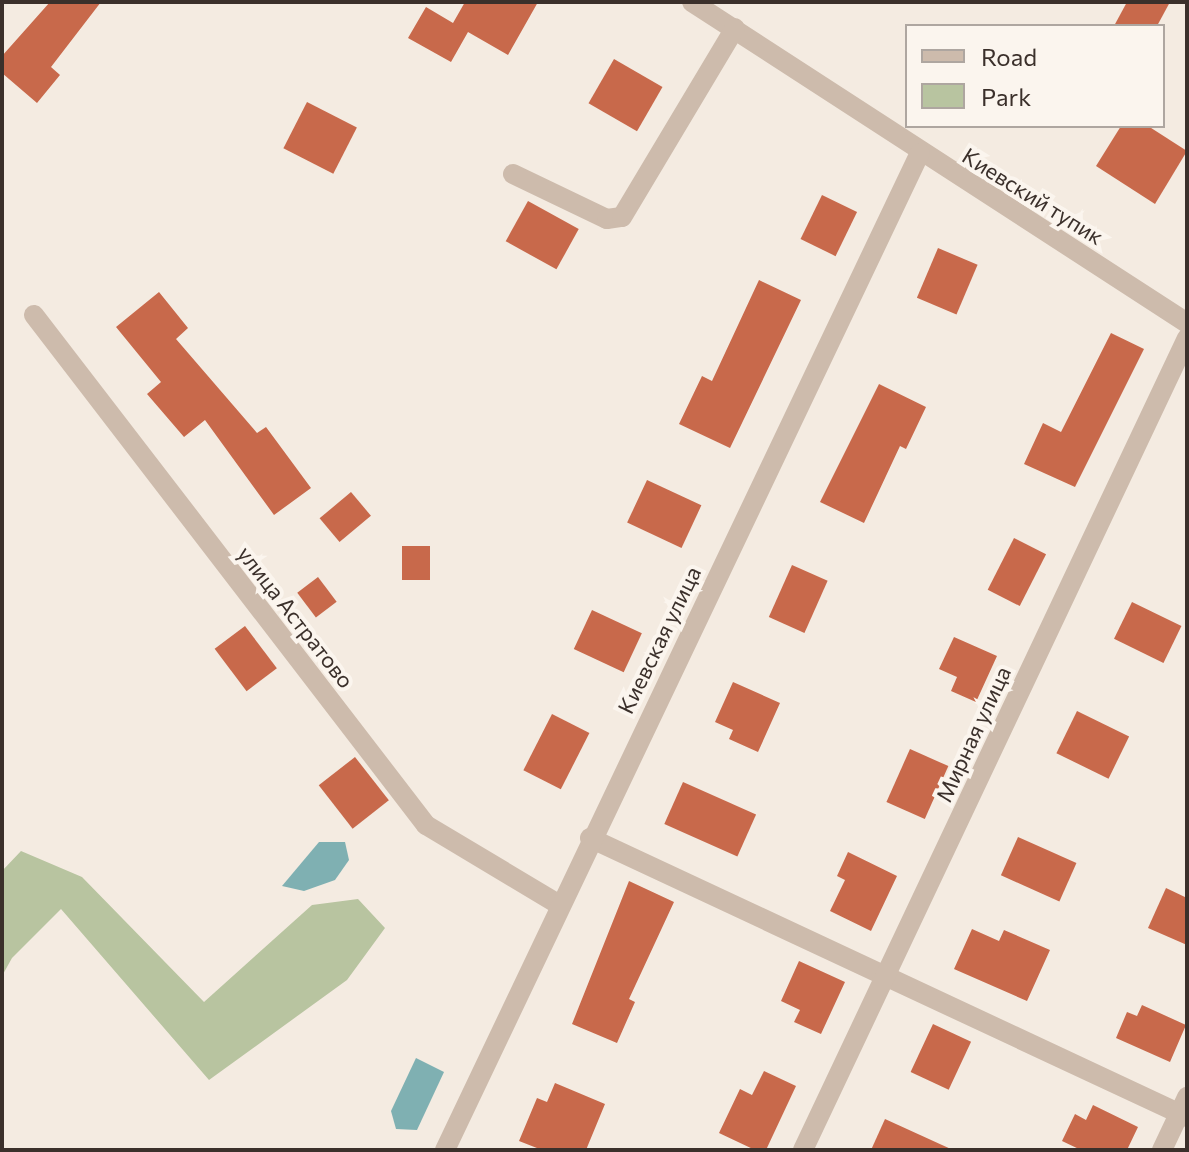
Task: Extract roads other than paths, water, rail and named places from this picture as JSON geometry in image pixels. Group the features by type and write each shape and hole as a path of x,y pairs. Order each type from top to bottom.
{"street":[{"name":"Киевский тупик","path":"692,2 920,153 1187,323"},
{"path":"513,174 607,219 622,217 735,28"},
{"name":"Киевская улица","path":"445,1150 558,904 920,153"},
{"name":"улица Астратово","path":"34,315 426,825 558,904"},
{"name":"Мирная улица","path":"803,1150 1187,338"},
{"path":"590,838 1184,1109 1162,1150"}],"water":[{"path":"319,842 345,842 349,860 335,880 304,891 282,886"},
{"path":"416,1058 444,1072 417,1130 396,1129 391,1111"}]}
